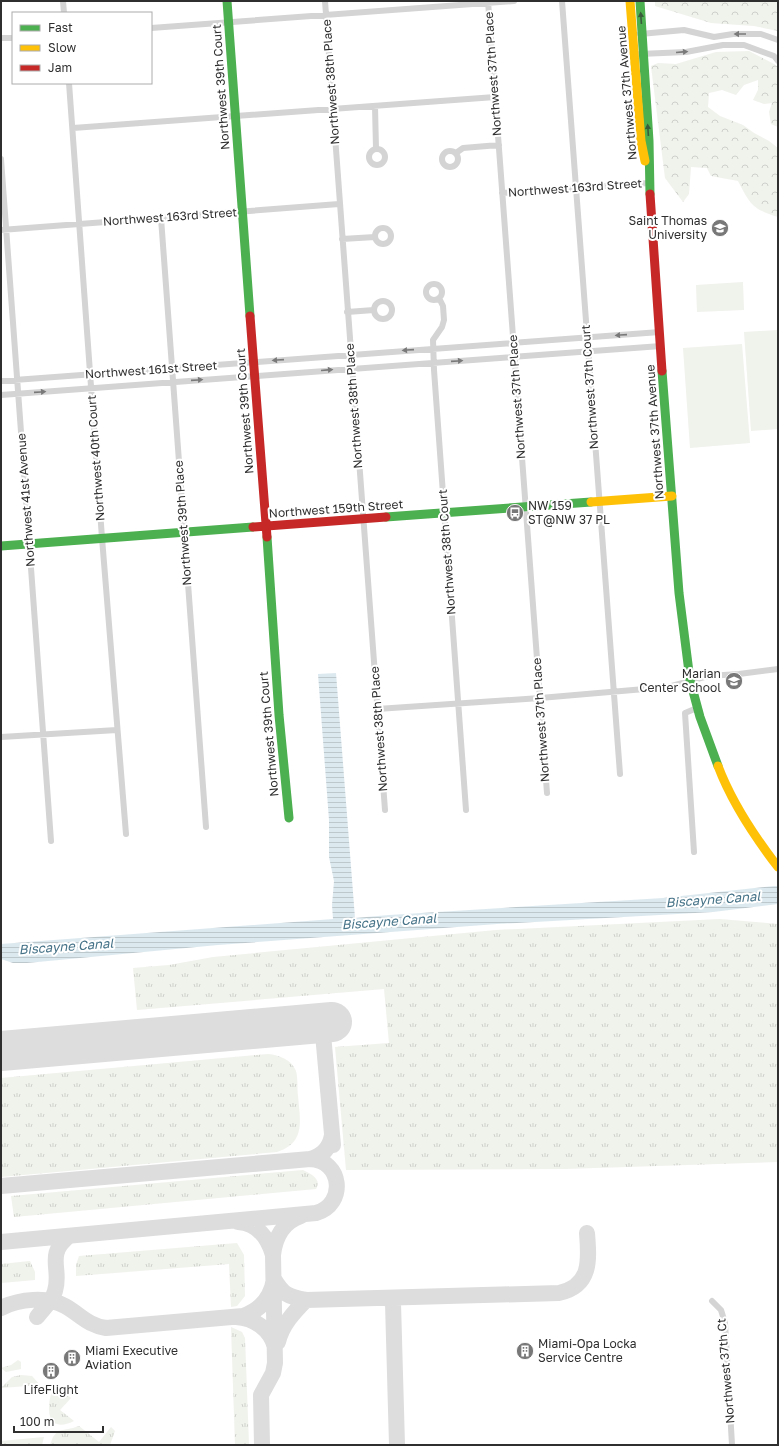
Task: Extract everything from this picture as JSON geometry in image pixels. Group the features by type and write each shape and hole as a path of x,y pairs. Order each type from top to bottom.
{"street":[{"path":"63,1 64,12"},
{"name":"Northwest 39th Court","path":"227,1 279,715 290,818"},
{"name":"Northwest 38th Place","path":"324,1 385,810"},
{"path":"152,28 514,1"},
{"name":"Northwest 37th Court","path":"562,1 587,351 620,774"},
{"name":"Northwest 37th Avenue","path":"630,1 637,34 649,141 649,183 672,496 681,614 690,680 698,708 726,787 757,839 778,867"},
{"name":"Northwest 37th Avenue","path":"637,34 640,1"},
{"name":"Northwest 37th Place","path":"488,2 547,793"},
{"path":"637,34 684,30 714,37 733,34 761,34 778,40"},
{"path":"714,37 715,45"},
{"path":"1,38 12,38"},
{"path":"639,54 686,52 715,45 744,45 774,56 778,61"},
{"name":"Northwest 40th Court","path":"69,84 102,538 126,834"},
{"path":"73,128 495,97"},
{"path":"375,106 376,149"},
{"path":"456,153 463,148 499,145"},
{"name":"Northwest 41st Avenue","path":"1,159 4,230 17,380 51,841"},
{"name":"Northwest 163rd Street","path":"502,193 649,183"},
{"name":"Northwest 163rd Street","path":"4,230 339,204"},
{"name":"Northwest 39th Place","path":"161,218 206,827"},
{"path":"342,239 375,237"},
{"name":"Northwest 38th Court","path":"439,298 443,306 444,320 442,327 433,340 433,349 466,810"},
{"path":"347,312 374,310"},
{"name":"Northwest 161st Street","path":"1,381 660,332"},
{"name":"Northwest 161st Street","path":"1,395 661,346"},
{"name":"Northwest 159th Street","path":"1,546 672,496"},
{"path":"377,709 540,698 668,687 708,676 778,669"},
{"path":"694,852 685,713 698,708"},
{"path":"1,737 118,730"},
{"name":"Northwest 37th Ct","path":"712,1301 721,1310 724,1323 732,1445"}],"green space":[{"path":"655,1 778,1 778,31 754,26 711,23 655,6"},
{"path":"749,51 778,67 778,127 771,124 769,112 772,103 764,104 753,100 758,90 758,80 744,85 736,95 722,90 709,93 708,107 720,116 743,125 778,148 778,217 762,211 753,205 738,181 711,176 707,168 691,167 689,194 683,202 665,178 651,66 658,63 676,64 716,52"},
{"path":"743,282 744,310 697,312 696,285"},
{"path":"778,330 778,429 751,431 744,332"},
{"path":"742,344 750,443 690,448 683,348"},
{"path":"720,919 778,924 778,1162 565,1169 346,1170 335,1047 389,1043 384,989 137,1010 133,968 169,965 213,957 496,930"},
{"path":"268,1054 281,1057 288,1061 294,1067 297,1074 300,1114 299,1130 293,1143 286,1148 277,1152 1,1177 1,1078"},
{"path":"303,1170 315,1177 318,1182 316,1189 14,1217 11,1196"},
{"path":"237,1243 244,1255 245,1296 237,1306 231,1307 229,1264 76,1276 76,1265 79,1256"},
{"path":"30,1261 35,1272 35,1280 1,1283 1,1264"},
{"path":"231,1327 242,1332 245,1338 249,1445 235,1445"},
{"path":"18,1360 21,1362 21,1369 6,1372 1,1368 11,1365"},
{"path":"21,1375 32,1376 40,1385 1,1388 12,1377"},
{"path":"51,1384 54,1384 71,1398 60,1410 74,1421 59,1425 54,1423 51,1419 49,1408"},
{"path":"79,1426 99,1442 111,1427 115,1431 110,1445 50,1445 53,1437 58,1431"},
{"path":"44,1437 42,1445 1,1445 1,1441"}],"water":[{"name":"Biscayne Canal","path":"336,673 355,918 663,898 774,886 778,886 778,904 713,912 497,924 218,945 27,963 13,963 1,959 1,944 333,919 332,905 334,881 329,857 329,820 318,674"}],"taxiway":[{"path":"322,1023 333,1145"},
{"path":"1,1186 310,1159 322,1154 325,1151 332,1135"},
{"path":"1,1242 316,1213 326,1208 333,1201 337,1183 334,1174 329,1167 321,1161 310,1159"},
{"path":"262,1445 261,1395 273,1373 275,1363 274,1249 278,1237 285,1226 289,1222 301,1216"},
{"path":"238,1222 251,1225 261,1232 265,1237 273,1255"},
{"path":"274,1279 280,1288 290,1296 306,1300 559,1293 570,1289 578,1284 583,1278 588,1262 587,1233"},
{"path":"37,1317 54,1294 57,1283 56,1256 62,1243 69,1236"},
{"path":"1,1308 16,1302 33,1300 50,1301 71,1309 94,1325 106,1328 243,1316 260,1307 268,1297 273,1286 274,1279"},
{"path":"388,1298 393,1303 397,1445"},
{"path":"278,1342 285,1324 306,1300"},
{"path":"236,1317 255,1322 265,1330 273,1341 275,1347"}],"runway":[{"path":"1,1051 332,1022"}],"traffic: fast":[{"path":"227,1 250,316"},
{"path":"640,1 649,141 650,194"},
{"path":"662,371 679,593 690,680 700,717 718,766"},
{"path":"386,517 591,502"},
{"path":"1,546 253,527"},
{"path":"267,537 279,715 289,818"}],"traffic: slow":[{"path":"630,1 641,141 645,161"},
{"path":"591,502 672,496"},
{"path":"718,766 744,819 778,867"}],"traffic: jam":[{"path":"650,194 662,371"},
{"path":"250,316 267,537"},
{"path":"253,527 386,517"}],"place":[{"name":"Saint Thomas University","path":"720,228"},
{"name":"NW 159 ST@NW 37 PL","path":"515,513"},
{"name":"Marian Center School","path":"734,681"},
{"name":"Miami-Opa Locka Service Centre","path":"525,1351"},
{"name":"Miami Executive Aviation","path":"72,1358"},
{"name":"LifeFlight","path":"51,1371"}]}
